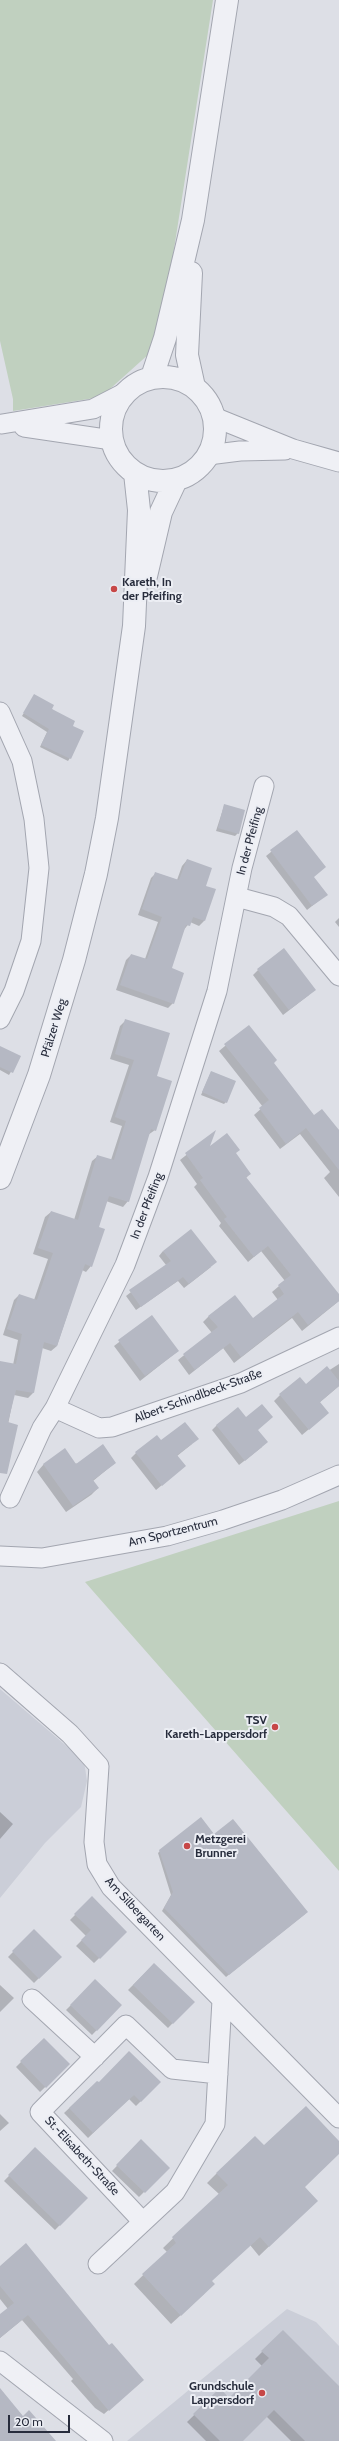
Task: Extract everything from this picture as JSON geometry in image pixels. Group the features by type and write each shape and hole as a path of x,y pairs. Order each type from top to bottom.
{"street":[{"path":"152,377 165,338 193,220 227,0"},
{"path":"193,220 187,355 194,387"},
{"path":"152,377 167,377 181,380 194,387 203,395 214,417 213,444 208,455 194,470 176,480 162,481 148,479 135,473 125,464 117,453 112,440 111,423 115,407 124,394 137,383 152,377"},
{"path":"1,424 93,408 124,394"},
{"path":"214,417 293,449 339,462"},
{"path":"1,424 59,430 112,440"},
{"path":"208,455 240,451 293,449"},
{"path":"134,626 139,510 135,473"},
{"path":"134,626 161,512 176,480"},
{"name":"Pfälzer Weg","path":"0,1178 10,1156 39,1075 74,960 96,874 107,818 134,626"},
{"path":"0,712 22,761 34,819 39,868 31,941 14,991 0,1019"},
{"name":"In der Pfeifing","path":"10,1498 42,1428 55,1408 125,1265 158,1178 217,991 242,868 264,786"},
{"path":"237,897 274,907 288,916 339,976"},
{"name":"Albert-Schindlbeck-Straße","path":"55,1408 98,1428 112,1427 241,1383 339,1337"},
{"name":"Am Sportzentrum","path":"0,1556 42,1558 167,1536 223,1520 282,1500 339,1475"},
{"name":"Am Silbergarten","path":"0,1673 70,1734 100,1766 94,1842 96,1864 111,1887 339,2118"},
{"path":"32,1999 95,2057"},
{"path":"98,2264 175,2192 215,2124 222,2000"},
{"name":"St.-Elisabeth-Straße","path":"143,2222 40,2112 126,2025 172,2069 218,2074"},
{"path":"0,2361 103,2441"}],"shaded area":[{"path":"0,1689 84,1761 87,1781 81,1807 45,1843 0,1898"},
{"name":"Grundschule Lappersdorf","path":"287,2309 316,2322 339,2346 339,2441 127,2441"}],"green space":[{"path":"0,0 213,0 169,281 150,353 101,397 13,411 13,399 0,341"},
{"name":"TSV Kareth-Lappersdorf","path":"339,1501 339,1871 85,1582"}],"building":[{"path":"34,694 54,705 52,709 75,721 73,726 84,731 71,759 41,745 49,729 23,713"},
{"path":"224,804 245,810 239,834 218,828"},
{"path":"297,830 326,867 314,877 328,895 312,906 270,850"},
{"path":"187,859 212,868 206,886 216,889 205,921 193,917 190,926 186,925 172,968 184,973 174,1004 120,985 131,954 147,959 162,917 142,909 155,872 179,880"},
{"path":"284,948 316,990 289,1010 257,969"},
{"path":"125,1019 170,1033 157,1076 172,1081 156,1131 151,1129 129,1202 109,1196 99,1227 105,1229 92,1267 85,1264 57,1346 44,1342 34,1393 16,1390 8,1422 18,1425 7,1474 0,1473 0,1361 16,1364 22,1334 7,1329 19,1294 37,1300 53,1253 38,1248 51,1211 78,1220 97,1155 114,1160 126,1121 115,1117 134,1060 115,1054"},
{"path":"249,1025 277,1060 274,1063 314,1115 322,1109 339,1130 339,1170 306,1128 286,1144 259,1108 269,1100 224,1044"},
{"path":"0,1046 21,1056 13,1073 0,1067"},
{"path":"211,1071 236,1081 227,1103 202,1092"},
{"path":"216,1130 210,1146 227,1133 240,1150 236,1153 251,1174 246,1177 339,1294 339,1301 308,1325 298,1312 241,1357 230,1343 195,1370 183,1354 218,1327 208,1316 235,1295 253,1318 284,1294 278,1285 291,1275 268,1246 254,1257 224,1219 227,1217 200,1180 203,1178 185,1153"},
{"path":"191,1229 217,1262 189,1284 183,1277 141,1307 129,1290 171,1261 163,1251"},
{"path":"152,1315 179,1351 145,1376 118,1340"},
{"path":"327,1366 339,1381 339,1386 320,1402 329,1413 309,1430 279,1394 300,1377 306,1384"},
{"path":"262,1404 273,1417 258,1430 268,1442 245,1461 216,1425 238,1407 246,1417"},
{"path":"185,1422 199,1439 177,1455 186,1466 162,1486 135,1452 157,1435 161,1440"},
{"path":"103,1444 116,1463 93,1480 99,1488 73,1506 43,1464 65,1448 76,1464"},
{"path":"201,1817 214,1834 233,1819 308,1912 229,1975 164,1908 173,1892 159,1850"},
{"path":"92,1896 127,1932 100,1959 81,1940 91,1930 74,1914"},
{"path":"34,1929 62,1957 39,1979 12,1951"},
{"path":"154,1963 195,2002 173,2024 133,1985"},
{"path":"95,1979 122,2005 97,2031 70,2005"},
{"path":"44,2038 70,2064 46,2088 20,2061"},
{"path":"129,2051 161,2082 141,2102 134,2095 93,2133 69,2108 97,2081 99,2082"},
{"path":"306,2106 339,2141 339,2154 305,2187 318,2201 269,2247 260,2237 212,2281 215,2284 181,2316 142,2274 176,2243 172,2237 228,2185 216,2173 255,2136 264,2145"},
{"path":"141,2139 170,2168 145,2193 116,2165"},
{"path":"35,2147 88,2198 60,2226 8,2175"},
{"path":"26,2243 109,2345 112,2343 144,2380 109,2411 28,2315 0,2338 0,2314 14,2303 0,2286 0,2266"},
{"name":"Grundschule Lappersdorf","path":"283,2330 339,2386 339,2441 305,2441 274,2410 243,2441 220,2441 193,2414 220,2388 229,2398 269,2358 261,2351"},
{"path":"0,2388 23,2416 29,2410 56,2441 0,2441"}],"place":[{"name":"Kareth, In der Pfeifing","path":"114,589"},
{"name":"TSV Kareth-Lappersdorf","path":"275,1727"},
{"name":"Metzgerei Brunner","path":"187,1846"},
{"name":"Grundschule Lappersdorf","path":"262,2393"}]}
